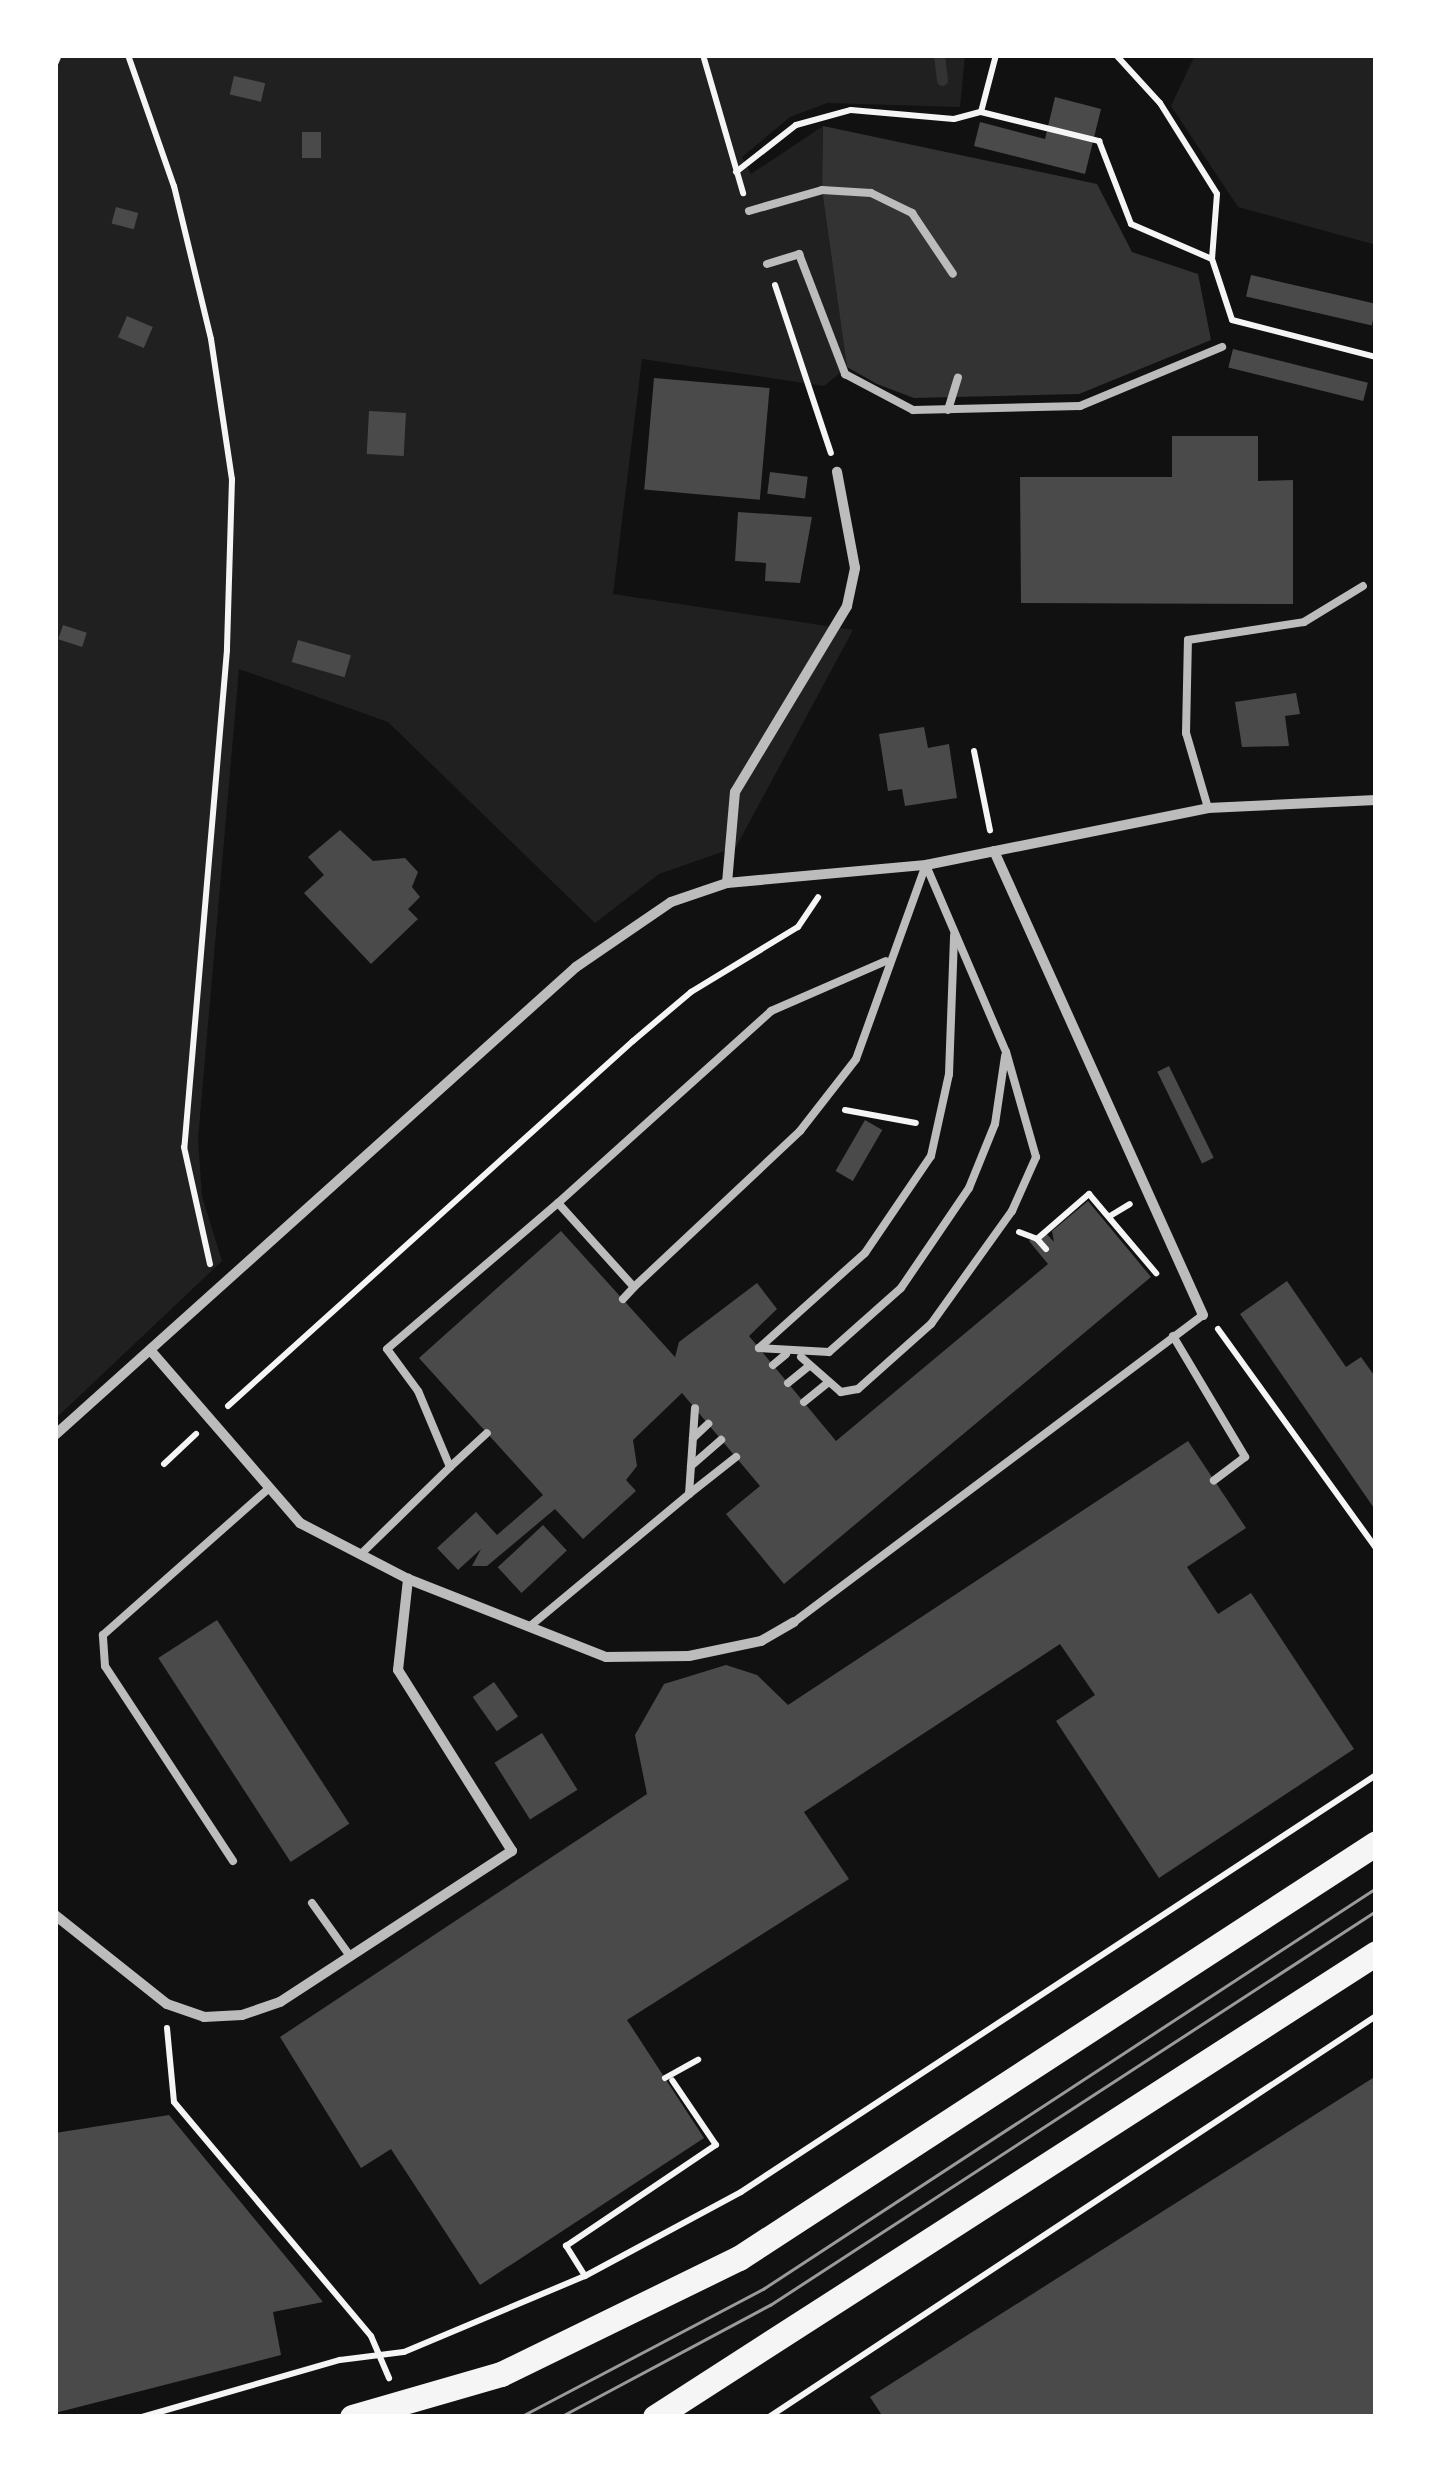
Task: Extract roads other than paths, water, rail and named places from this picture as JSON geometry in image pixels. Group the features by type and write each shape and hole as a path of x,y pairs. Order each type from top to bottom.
{"main road":[{"path":"352,2417 501,2374 739,2258 1376,1844"},
{"path":"655,2417 1376,1954"}],"street":[{"path":"727,883 735,792 847,606 855,568 837,472"},
{"path":"55,1435 224,1288 576,968 671,902 727,883 926,865 1208,808 1376,800"},
{"path":"994,851 1203,1314"},
{"path":"151,1352 300,1523 408,1579 606,1657 689,1656 761,1641 794,1622"},
{"path":"55,1915 167,2004 204,2018 242,2015 350,1956 512,1851 398,1670 408,1579"}],"lane":[{"path":"749,211 822,190 871,193 912,213 952,274"},
{"path":"767,264 800,254 845,374 913,410 1080,406 1222,347"},
{"path":"948,410 958,378"},
{"path":"1208,808 1186,733 1188,640 1304,622 1363,586"},
{"path":"801,1357 841,1392 858,1389 932,1324 1012,1211 1036,1157 1006,1052 926,865"},
{"path":"622,1299 819,1106 856,1060 886,961 926,865"},
{"path":"954,930 942,1126 865,1253 759,1348 801,1357 829,1352 901,1288 939,1238 995,1124 1006,1052"},
{"path":"450,1467 418,1391 387,1348 558,1203 771,1010 886,961"},
{"path":"558,1203 634,1287"},
{"path":"794,1622 1203,1314"},
{"path":"1173,1336 1245,1456 1214,1480"},
{"path":"773,1365 786,1354"},
{"path":"788,1383 810,1365"},
{"path":"804,1402 829,1382"},
{"path":"689,1494 695,1408"},
{"path":"693,1438 708,1424"},
{"path":"361,1554 488,1434"},
{"path":"691,1466 722,1440"},
{"path":"529,1626 736,1457"},
{"path":"233,1861 105,1666 103,1635 268,1490"},
{"path":"312,1903 350,1956"}],"waterway":[{"path":"939,55 942,80"}],"tram line":[{"path":"520,2417 763,2289 1376,1888"},
{"path":"560,2417 770,2305 1376,1911"}]}
